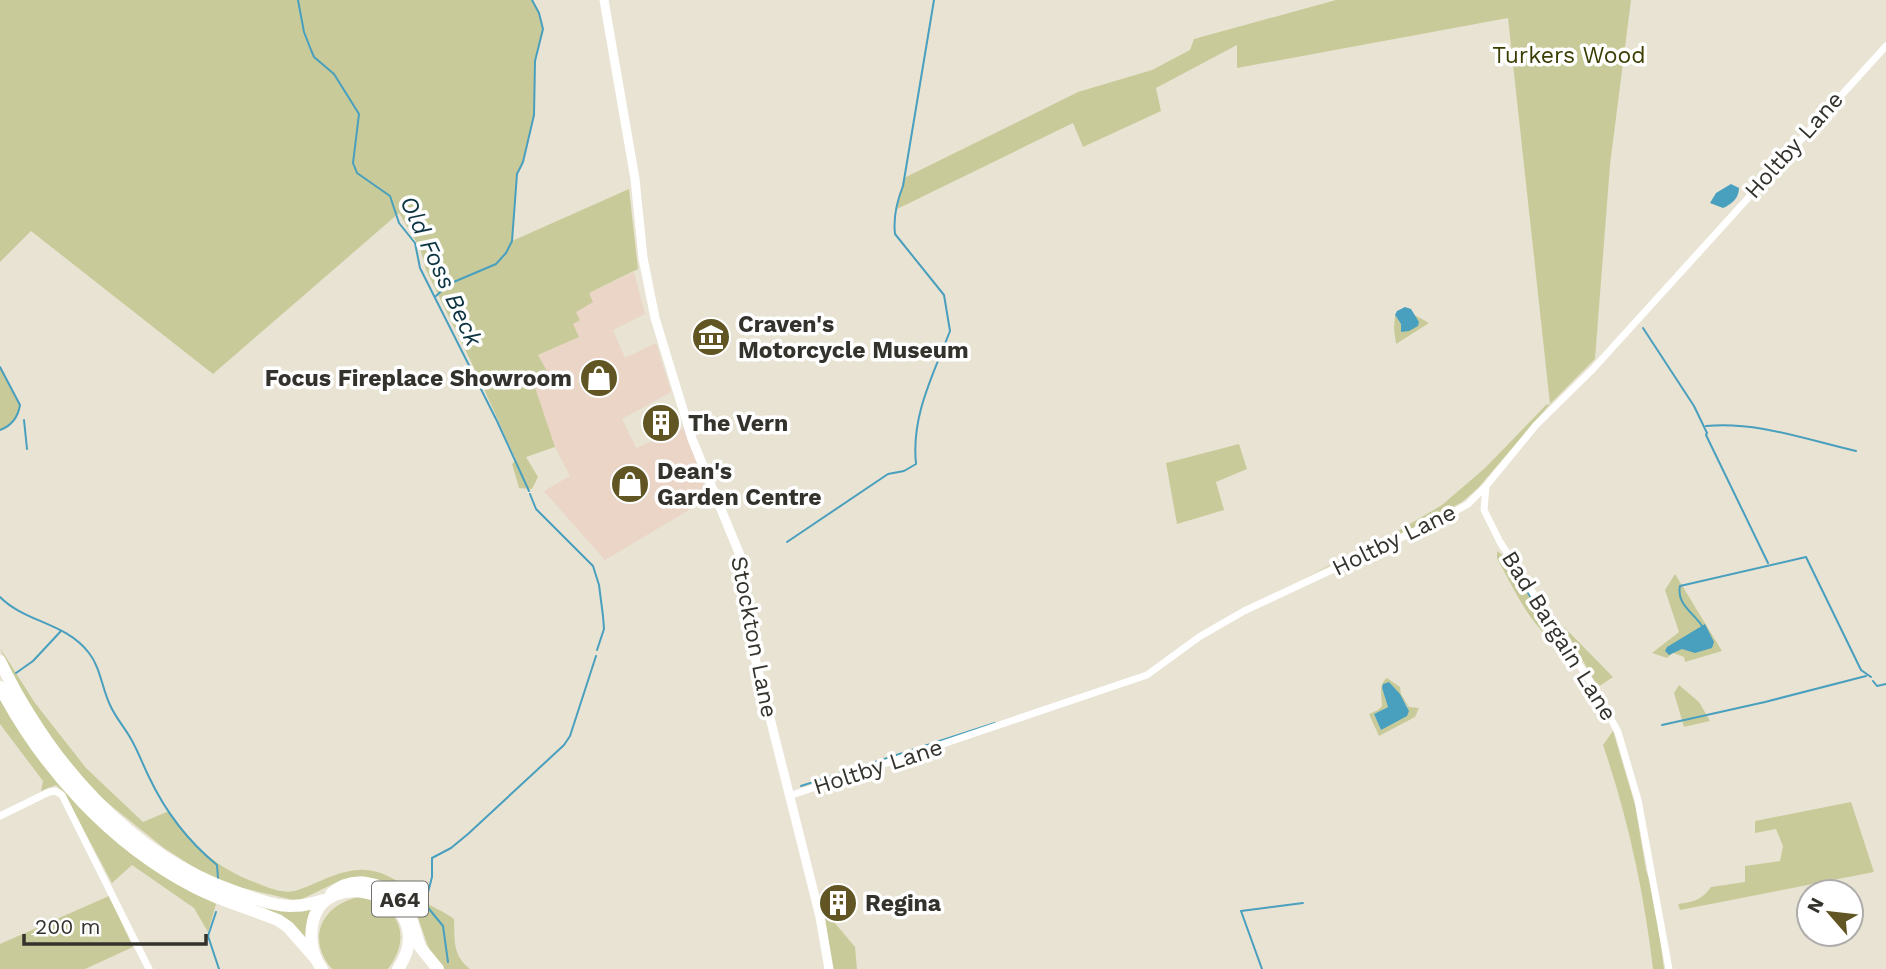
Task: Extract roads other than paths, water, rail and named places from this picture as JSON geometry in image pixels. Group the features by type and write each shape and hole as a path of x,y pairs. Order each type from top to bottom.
{"highway":[{"name":"A64","path":"0,661 34,725 73,784 133,833 197,876 219,887 281,906 301,907 326,898 339,888 355,883 374,884 391,892 406,908 420,947 438,969"},
{"name":"A64","path":"0,687 27,732 124,840 192,886 278,920 288,927 316,961"},
{"path":"316,961 312,946 312,924 326,898 360,892 379,895 394,905 403,917 408,937 404,958 398,969"}],"street":[{"name":"Stockton Lane","path":"604,0 635,178 643,258 655,318 685,418 742,560 755,658 824,936 828,969"},
{"name":"Holtby Lane","path":"789,796 1147,675 1199,637 1244,611 1468,504 1536,425 1593,369 1886,46"},
{"path":"1468,504 1484,510 1486,486"},
{"name":"Bad Bargain Lane","path":"1484,510 1500,542 1595,689 1618,732 1638,800 1669,969"},
{"path":"0,816 55,791 62,794 149,969"}],"water":[{"path":"1731,184 1739,188 1732,203 1723,208 1710,203 1716,193"},
{"path":"1405,307 1411,309 1419,322 1418,326 1409,331 1401,332 1401,324 1395,315"},
{"path":"1705,624 1714,642 1712,648 1695,653 1682,649 1669,655 1665,651 1667,647"},
{"path":"1389,682 1400,694 1409,711 1407,716 1381,730 1374,714 1388,707 1382,688 1383,684"}],"waterway":[{"name":"Old Foss Beck","path":"298,0 304,32 314,57 334,74 359,114 353,163 357,173 390,196 399,223 415,243 420,268 529,491"},
{"path":"436,296 449,284 496,264 512,241 517,174 523,162 534,115 535,61 543,29 532,0"},
{"path":"787,542 888,474 904,471 916,464 915,446 920,412 950,331 944,295 895,234 895,221 934,0"},
{"path":"1643,328 1694,406 1768,563"},
{"path":"0,367 20,405 13,420 0,430"},
{"path":"24,420 27,449"},
{"path":"1706,426 1763,429 1856,451"},
{"name":"Old Foss Beck","path":"530,494 536,509 593,566 599,585 604,629 597,650"},
{"path":"1702,626 1683,603 1680,586 1806,557 1861,670 1871,677"},
{"path":"1508,561 1552,631"},
{"path":"0,597 10,606 69,635 89,653 111,707 134,744 155,790 187,836 217,865 218,878"},
{"path":"16,673 33,661 61,631"},
{"name":"Old Foss Beck","path":"448,962 443,926 425,904 432,877 432,858 451,848 468,834 564,745 570,736 596,656"},
{"path":"1662,725 1866,676"},
{"path":"1873,681 1877,686 1886,684"},
{"path":"801,786 995,723"},
{"path":"1262,969 1241,911 1303,903"},
{"path":"216,912 208,936 219,969"}],"place":[{"name":"Craven's Motorcycle Museum","path":"711,337"},
{"name":"Focus Fireplace Showroom","path":"599,378"},
{"name":"The Vern","path":"661,423"},
{"name":"Dean's Garden Centre","path":"630,484"},
{"name":"Regina","path":"838,903"}],"park label":[{"name":"Turkers Wood","path":"1569,55"}]}
